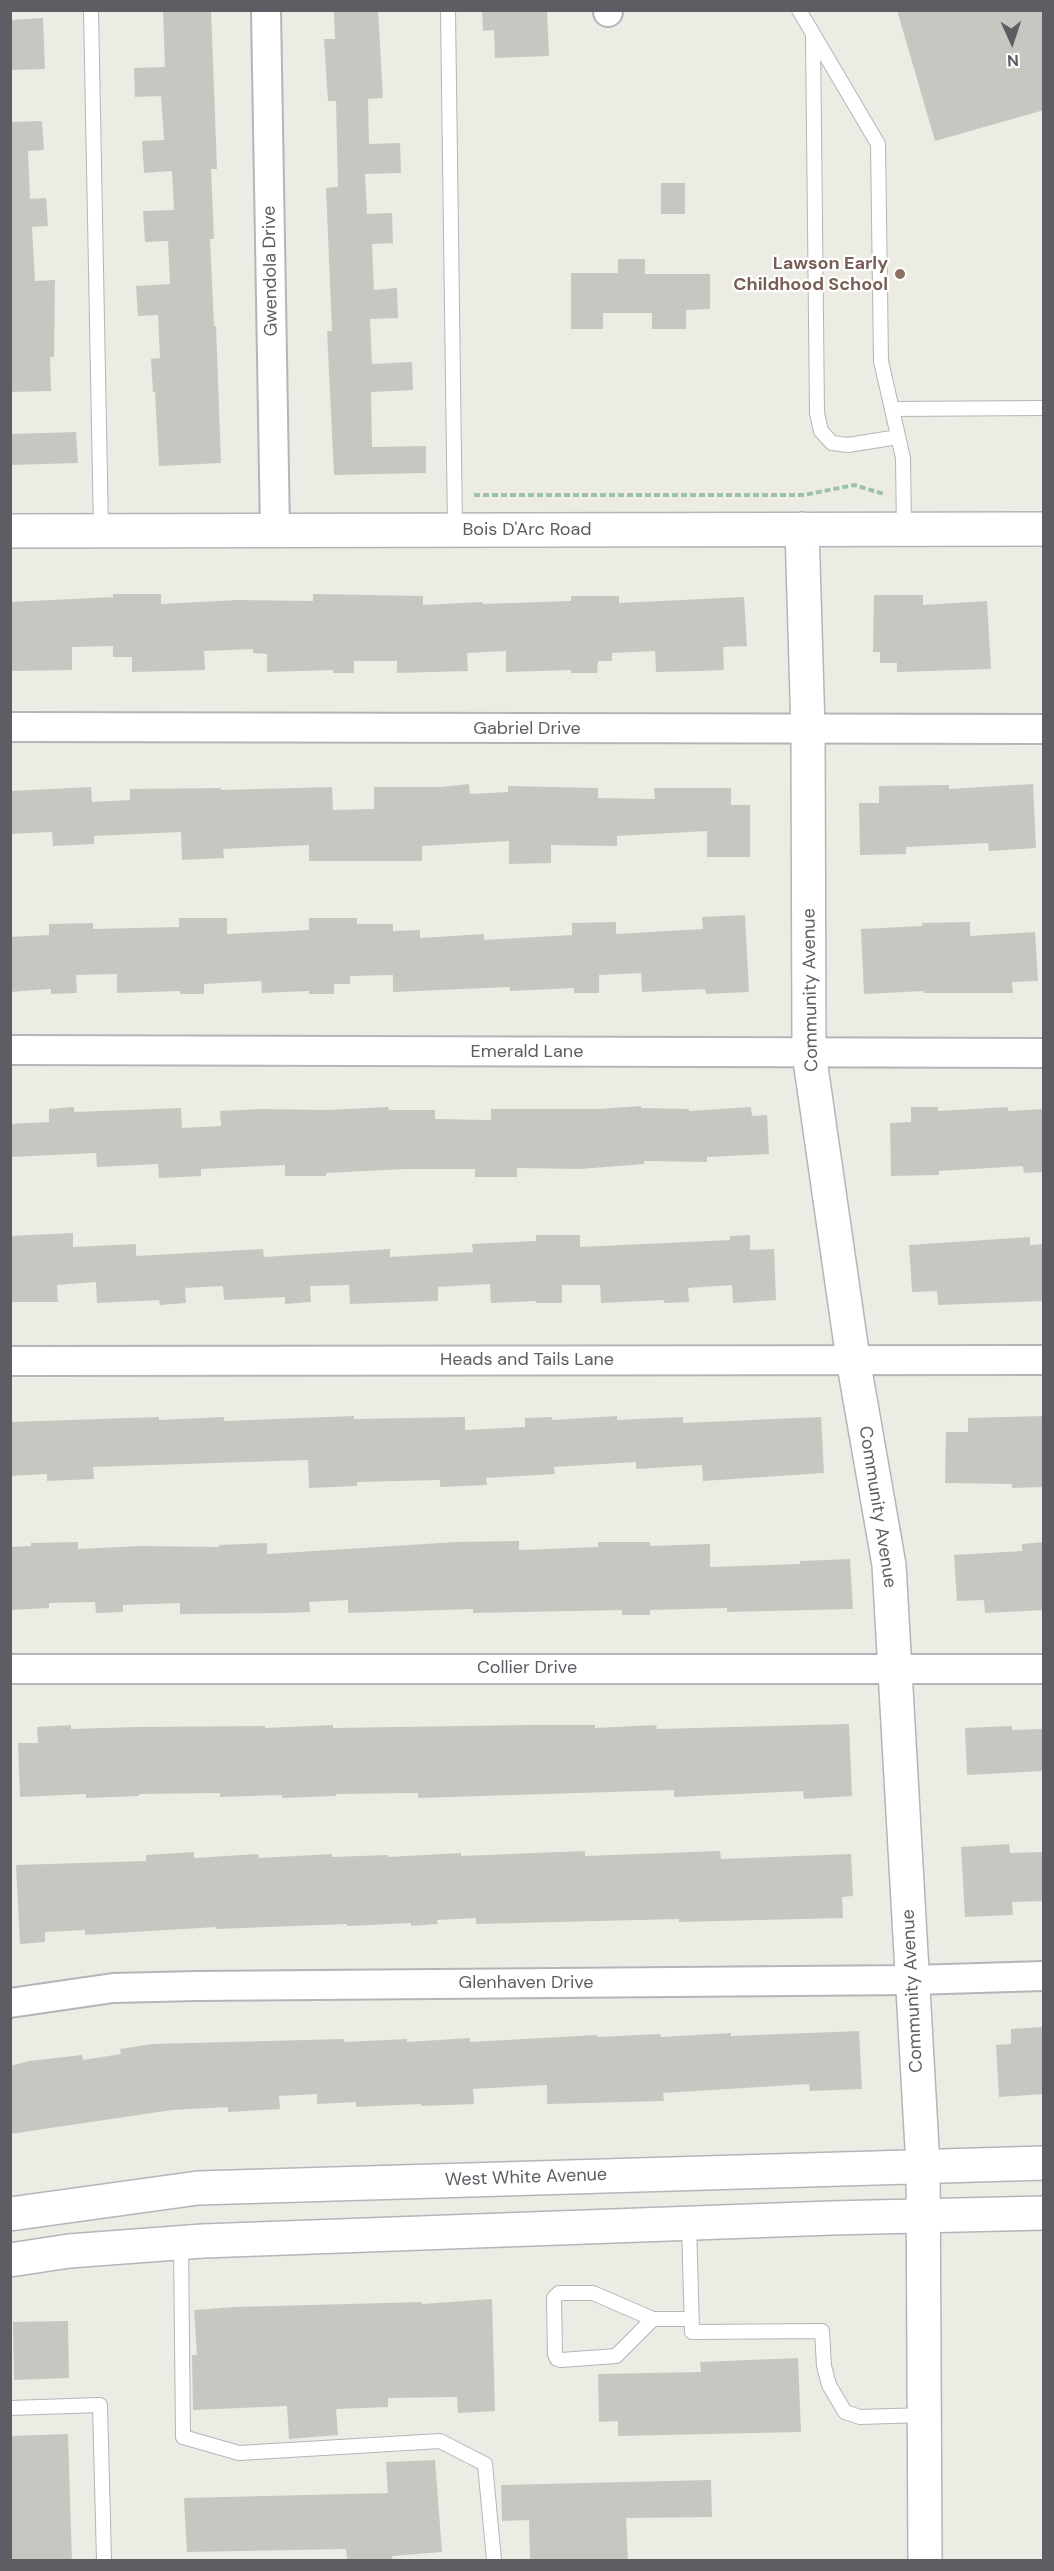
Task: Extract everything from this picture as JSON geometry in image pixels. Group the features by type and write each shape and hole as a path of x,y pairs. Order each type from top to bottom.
{"street":[{"name":"Gwendola Drive","path":"266,10 275,531"},
{"name":"Bois D'Arc Road","path":"10,531 802,529 904,514 1044,530"},
{"name":"Community Avenue","path":"802,529 808,730 809,1053 853,1359 889,1565 923,2166 925,2560"},
{"name":"Gabriel Drive","path":"10,727 1044,729"},
{"name":"Emerald Lane","path":"10,1050 1044,1053"},
{"name":"Heads and Tails Lane","path":"10,1361 1044,1360"},
{"name":"Collier Drive","path":"10,1669 1044,1669"},
{"name":"Glenhaven Drive","path":"10,2003 113,1988 912,1980 1044,1976"},
{"name":"West White Avenue","path":"10,2214 198,2188 1044,2163"},
{"path":"10,2260 69,2251 182,2243 689,2223 1044,2213"}],"lane":[{"path":"90,10 101,531"},
{"path":"448,10 456,530"},
{"path":"799,10 878,144 881,361 903,458 904,514"},
{"path":"813,33 817,413 821,431 832,443 848,445 898,437"},
{"path":"892,409 1044,408"},
{"path":"689,2223 692,2332 822,2331 824,2366 829,2385 845,2412 860,2417 924,2415"},
{"path":"182,2243 183,2437 239,2453 440,2441 485,2464 494,2560"},
{"path":"652,2319 616,2356 561,2360 557,2359 555,2354 554,2298 559,2293 593,2293 652,2319 692,2319"},
{"path":"10,2408 100,2405 104,2560"}],"path":[{"path":"455,495 804,495 854,485 904,514"}],"building":[{"path":"163,10 211,10 217,169 211,169 214,239 210,239 221,463 159,466 151,359 160,358 158,315 138,316 136,286 170,284 168,241 145,242 143,211 174,210 172,171 144,173 142,141 164,140 161,96 135,97 134,68 165,67"},
{"path":"334,10 378,10 383,98 368,99 369,144 400,143 401,173 365,174 367,214 392,213 393,243 372,244 374,290 397,288 398,318 370,319 372,364 412,362 413,390 371,392 372,447 426,446 426,473 334,475 327,331 332,331 326,188 338,187 336,101 328,101 324,39 335,39"},
{"path":"482,10 547,10 549,56 495,58 494,30 483,31"},
{"path":"897,10 1044,10 1044,110 935,141"},
{"path":"43,18 45,69 10,70 10,20"},
{"path":"42,121 44,150 28,151 30,199 46,198 48,226 32,227 35,281 55,280 54,357 50,357 51,391 10,392 10,122"},
{"path":"661,183 685,183 685,214 661,214"},
{"path":"618,259 645,259 645,274 710,274 710,309 686,310 686,329 652,329 652,313 603,313 603,329 571,329 571,273 618,273"},
{"path":"76,432 78,463 10,465 10,434"},
{"path":"113,594 161,594 161,604 238,600 313,601 313,594 423,596 423,605 571,601 571,596 619,596 619,603 744,597 747,646 723,647 724,670 699,671 656,672 655,651 612,653 612,661 598,661 597,673 571,673 571,670 506,672 506,651 467,653 468,671 397,673 397,661 354,661 354,673 333,673 333,670 267,672 267,654 253,653 253,649 204,651 205,670 132,672 132,657 113,657 113,646 72,647 72,670 10,671 10,602 113,597"},
{"path":"874,595 923,595 923,605 987,601 991,669 897,672 897,663 880,663 880,652 873,652"},
{"path":"469,784 470,794 508,792 508,786 598,788 598,798 655,799 654,788 731,788 731,805 750,805 750,857 707,857 707,831 617,836 617,846 551,845 551,863 509,864 509,841 422,846 422,861 309,861 309,845 223,849 224,858 182,860 181,832 94,836 94,844 53,846 52,832 10,834 10,791 91,787 92,802 130,800 130,789 221,788 221,790 332,787 333,810 374,809 374,787 442,787"},
{"path":"1033,784 1036,848 989,851 988,843 906,847 906,854 860,855 859,803 879,803 879,786 949,785 949,789"},
{"path":"745,915 749,992 706,994 705,989 642,992 641,973 599,975 599,993 574,993 574,988 510,991 510,987 393,992 393,975 350,976 350,984 334,984 334,994 309,994 309,991 262,993 261,981 204,984 204,994 180,994 180,991 117,993 117,974 76,975 77,993 51,994 51,989 10,992 10,937 49,935 49,924 93,923 93,929 179,927 179,918 227,918 227,934 309,930 309,918 357,918 357,924 393,924 393,931 420,930 420,938 484,934 484,940 572,935 572,923 616,922 616,934 703,929 702,917"},
{"path":"970,922 970,936 1035,932 1038,981 1012,982 1013,993 924,993 924,991 864,994 861,929 922,926 922,923"},
{"path":"641,1106 641,1108 689,1109 689,1111 751,1107 752,1116 767,1115 769,1154 707,1157 707,1162 644,1161 644,1164 580,1169 517,1168 517,1177 475,1177 475,1169 404,1169 326,1173 326,1176 285,1176 285,1165 201,1169 201,1176 159,1178 158,1164 97,1167 96,1153 10,1157 10,1124 49,1122 49,1109 74,1107 74,1112 181,1108 182,1128 221,1126 220,1111 388,1107 389,1110 435,1110 435,1119 491,1120 491,1109 598,1109"},
{"path":"911,1107 938,1107 938,1111 1008,1107 1008,1111 1044,1109 1044,1172 1024,1173 1023,1166 939,1171 939,1175 891,1176 890,1123 911,1122"},
{"path":"73,1233 73,1247 136,1244 136,1256 263,1249 264,1257 390,1249 390,1257 473,1252 472,1244 536,1241 536,1235 580,1235 580,1247 730,1240 730,1236 750,1235 750,1250 774,1249 776,1300 733,1303 732,1285 688,1288 689,1302 664,1303 664,1300 601,1303 600,1285 562,1285 562,1303 536,1303 536,1301 491,1303 490,1284 438,1287 438,1301 350,1304 349,1285 310,1286 311,1302 285,1304 285,1297 224,1300 223,1286 185,1288 186,1303 160,1305 159,1300 97,1303 96,1282 57,1285 58,1302 10,1302 10,1236"},
{"path":"1030,1237 1030,1245 1044,1244 1044,1301 938,1305 937,1291 912,1292 909,1245"},
{"path":"354,1416 354,1419 465,1417 465,1430 525,1427 525,1418 552,1417 552,1420 617,1416 617,1420 683,1417 683,1423 821,1417 824,1473 703,1481 702,1465 636,1469 636,1462 554,1467 555,1474 486,1478 487,1485 440,1487 440,1480 357,1482 357,1486 309,1488 308,1460 93,1467 94,1479 47,1481 47,1474 10,1476 10,1422 159,1417 159,1420 224,1417 224,1421"},
{"path":"1044,1416 1044,1487 1012,1488 1012,1484 945,1483 946,1432 968,1432 968,1418"},
{"path":"519,1541 519,1550 598,1547 598,1542 650,1542 650,1546 710,1544 710,1567 800,1564 800,1561 850,1559 853,1609 727,1612 727,1608 650,1610 650,1615 622,1615 622,1610 473,1613 473,1609 348,1613 348,1600 309,1602 310,1612 282,1613 180,1614 180,1603 123,1605 123,1612 96,1613 95,1602 49,1603 49,1608 10,1610 10,1547 31,1546 31,1543 78,1542 78,1549 141,1546 219,1547 219,1545 267,1543 267,1554 456,1542"},
{"path":"1044,1542 1044,1610 985,1613 984,1600 957,1601 954,1555 1022,1551 1022,1544"},
{"path":"849,1724 852,1796 804,1799 803,1791 674,1797 674,1790 418,1798 418,1793 336,1794 336,1796 282,1798 282,1795 220,1797 220,1793 139,1794 139,1796 86,1798 86,1794 20,1797 18,1743 38,1743 37,1727 71,1725 71,1729 265,1726 265,1728 333,1725 333,1728 595,1725 595,1728 656,1725 657,1729"},
{"path":"1012,1726 1012,1730 1044,1729 1044,1771 967,1775 965,1728"},
{"path":"1009,1844 1010,1853 1044,1852 1044,1901 1012,1902 1013,1915 965,1917 961,1847"},
{"path":"585,1851 585,1856 720,1851 721,1859 851,1854 853,1896 842,1897 843,1918 476,1924 476,1918 437,1920 438,1924 411,1926 411,1923 216,1929 216,1927 85,1935 85,1930 45,1932 45,1942 20,1944 16,1865 146,1861 146,1855 194,1852 194,1858 258,1854 259,1858 332,1854 332,1857 388,1855 388,1857"},
{"path":"1044,2027 1044,2094 999,2097 996,2045 1011,2044 1011,2029"},
{"path":"859,2031 862,2089 810,2091 809,2084 663,2093 664,2101 547,2104 547,2085 473,2089 474,2104 356,2107 356,2102 317,2104 317,2094 279,2096 280,2109 228,2112 228,2107 172,2110 10,2134 10,2066 29,2061 82,2055 83,2060 121,2054 120,2049 152,2044 344,2039 344,2042 407,2039 407,2042 470,2038 470,2042 597,2035 597,2037 660,2034 661,2037 731,2033 731,2036"},
{"path":"492,2299 495,2411 458,2413 457,2397 388,2398 388,2407 336,2409 338,2435 289,2439 287,2406 193,2410 192,2355 197,2355 194,2310 422,2302 422,2304"},
{"path":"68,2321 69,2378 14,2380 13,2322"},
{"path":"798,2358 801,2432 618,2436 618,2421 599,2422 598,2374 701,2372 700,2362"},
{"path":"68,2434 72,2560 12,2560 10,2436"},
{"path":"435,2460 442,2552 392,2556 392,2560 347,2560 346,2549 187,2552 184,2498 388,2493 386,2462"},
{"path":"711,2480 712,2517 626,2518 628,2560 530,2560 529,2520 502,2521 501,2485"}],"place":[{"name":"Lawson Early Childhood School","path":"900,274"}]}
